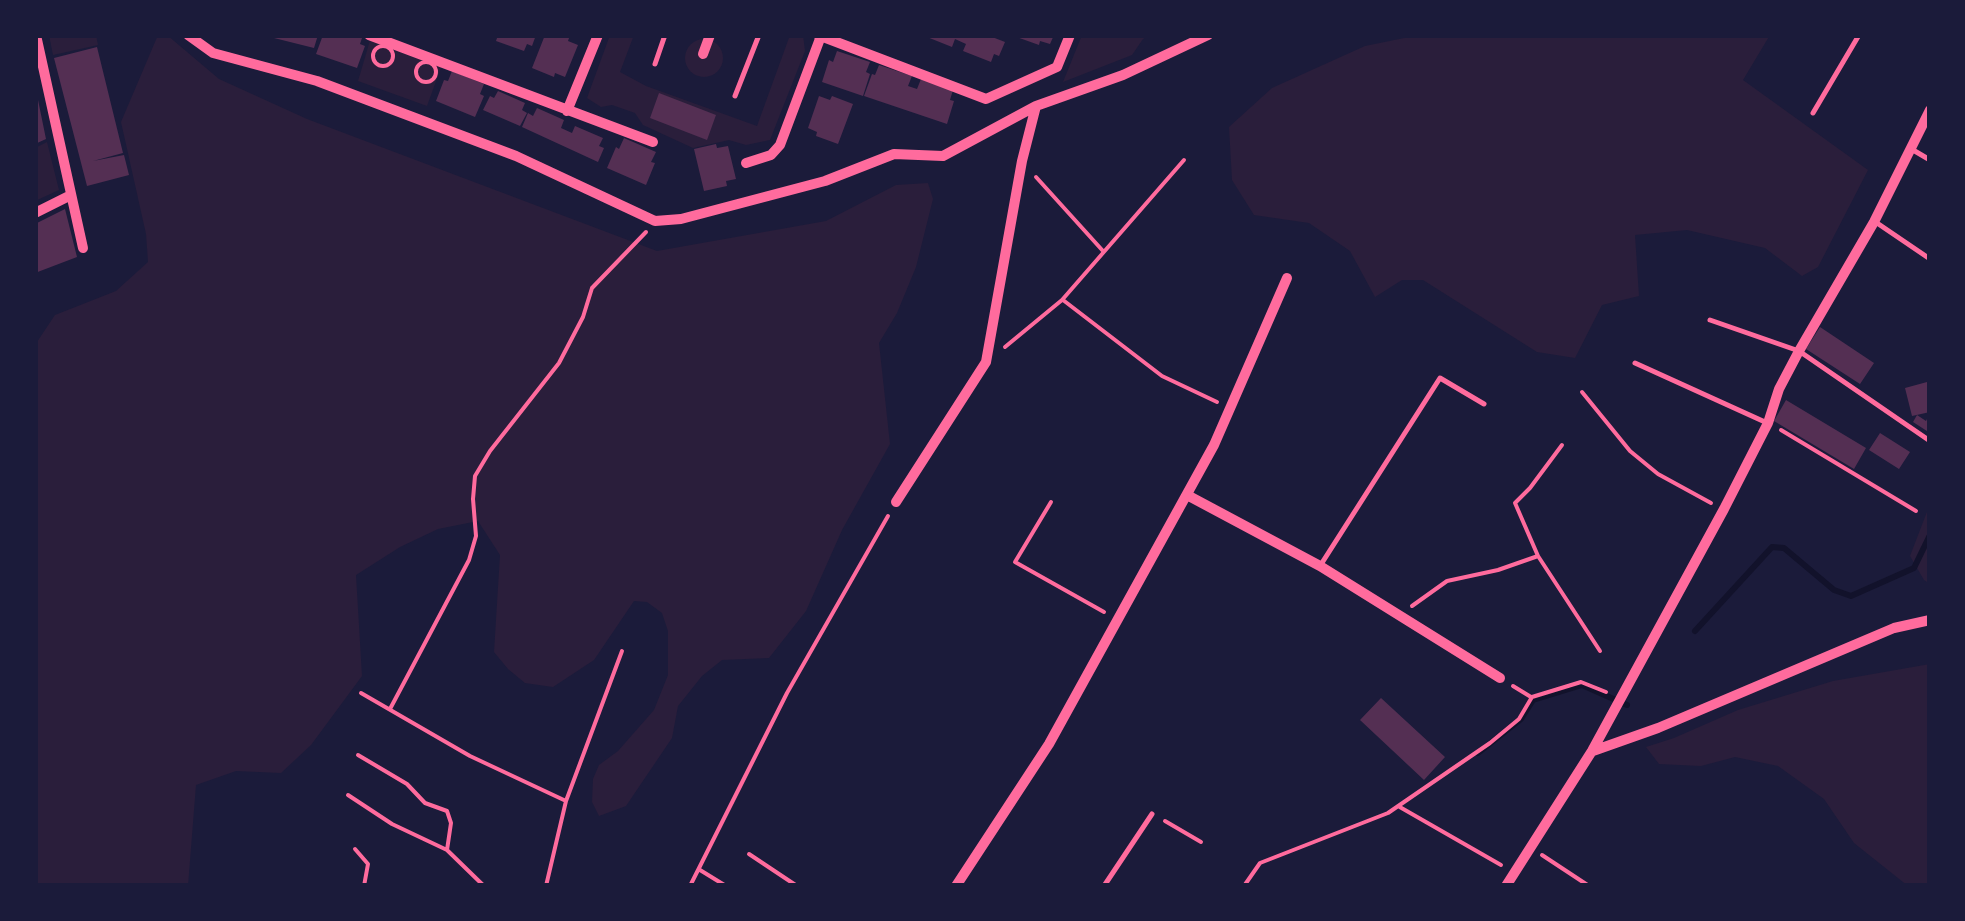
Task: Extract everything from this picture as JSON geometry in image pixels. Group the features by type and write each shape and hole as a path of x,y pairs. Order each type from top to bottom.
{"street":[{"path":"36,35 40,79 82,248"},
{"path":"188,35 214,53 316,81 516,156 655,221 681,219 825,181 894,154 943,156 1036,106 1123,76 1208,35"},
{"path":"370,35 653,142"},
{"path":"567,112 598,35"},
{"path":"703,54 710,35"},
{"path":"746,163 771,155 780,145 820,36 986,99 1057,67 1070,35"},
{"path":"896,502 986,362 1022,161 1036,106"},
{"path":"1506,886 1592,751 1724,510 1799,351 1874,222 1930,110"},
{"path":"35,213 70,196"},
{"path":"956,886 1048,744 1187,495 1230,409 1287,278"},
{"path":"1187,495 1320,566 1500,678"},
{"path":"1592,751 1658,728 1894,628 1930,620"}],"lane":[{"path":"654,64 665,35"},
{"path":"735,96 759,35"},
{"path":"1813,113 1859,35"},
{"path":"1910,149 1930,160"},
{"path":"1874,222 1930,259"},
{"path":"1710,320 1799,351 1930,441"},
{"path":"1634,363 1768,423"},
{"path":"1320,566 1440,378 1484,404"},
{"path":"1104,886 1152,814"}],"path":[{"path":"986,362 1062,300 1184,160"},
{"path":"1022,161 1103,251"},
{"path":"390,709 468,560 476,536 476,476 490,451 559,363 583,317 592,288 632,250 655,221"},
{"path":"1062,300 1162,376 1230,409"},
{"path":"1582,392 1630,451 1658,474 1724,510"},
{"path":"1768,423 1916,512"},
{"path":"1562,445 1515,503 1538,556 1600,651"},
{"path":"690,886 787,693 896,502"},
{"path":"1051,502 1015,562 1117,619"},
{"path":"1400,614 1447,581 1538,556"},
{"path":"546,886 566,801 622,651"},
{"path":"1500,678 1532,698"},
{"path":"1244,886 1260,863 1388,814 1490,743 1519,719 1532,698 1581,682 1612,694"},
{"path":"361,693 470,756 566,801"},
{"path":"358,755 407,784 426,802 447,811 451,823 447,850"},
{"path":"348,796 392,824 447,850 484,886"},
{"path":"1397,806 1514,872"},
{"path":"1152,814 1201,842"},
{"path":"1530,847 1589,886"},
{"path":"355,849 368,864 364,886"},
{"path":"749,854 798,886"},
{"path":"700,870 726,886"}],"shaded area":[{"path":"49,35 96,35 98,45 53,55"},
{"path":"158,35 167,35 219,79 307,119 657,251 826,221 896,185 928,183 933,199 916,267 897,313 879,343 890,444 842,530 806,611 769,658 722,660 702,676 678,706 672,738 626,806 599,816 592,802 593,779 599,765 618,751 654,710 668,675 668,631 662,613 647,602 634,601 594,660 553,687 525,683 494,652 500,555 478,521 438,529 356,575 362,676 311,745 281,773 236,771 196,785 188,886 35,886 35,345 55,315 116,291 148,262 146,234 121,122"},
{"path":"610,35 634,35 620,72 646,86 757,126 790,35 803,35 805,51 770,140 746,145 729,140 693,148 643,125 635,113 612,105 601,107 587,98"},
{"path":"1082,35 1150,35 1132,55 1063,82"},
{"path":"1419,35 1770,35 1743,80 1868,170 1818,267 1802,276 1765,248 1687,230 1635,235 1639,296 1602,305 1575,358 1537,352 1423,280 1402,280 1375,297 1350,251 1309,223 1254,215 1232,180 1229,127 1272,88 1365,46"},
{"path":"371,37 443,62 427,106 358,81"},
{"path":"704,39 717,45 723,58 717,71 704,77 691,71 685,58 691,45"},
{"path":"47,142 59,190 35,201 35,148"},
{"path":"1930,504 1930,584 1910,556"},
{"path":"1930,664 1930,886 1908,886 1854,843 1824,799 1778,766 1735,757 1701,766 1659,764 1646,747 1738,710 1833,681"}],"building":[{"path":"318,35 314,48 274,38"},
{"path":"323,35 363,35 360,44 365,46 357,68 316,54"},
{"path":"498,35 536,35 532,46 527,44 524,51 496,41"},
{"path":"545,35 570,35 568,41 578,45 565,77 532,68"},
{"path":"922,35 987,35 1005,42 999,56 994,54 991,62 963,51 966,44 955,39 952,47"},
{"path":"1011,35 1054,35 1050,44 1040,41 1039,45"},
{"path":"97,47 123,153 93,161 124,155 129,175 87,186 54,58"},
{"path":"837,51 870,62 863,96 822,82 829,60 833,62"},
{"path":"879,65 912,76 908,86 917,89 921,79 953,90 947,124 864,96"},
{"path":"452,71 484,84 480,94 484,96 475,117 436,101"},
{"path":"498,91 525,103 522,110 527,113 520,126 483,110 490,96 494,98"},
{"path":"659,93 716,115 707,140 650,118"},
{"path":"35,96 46,139 35,144"},
{"path":"819,96 853,104 838,144 816,136 817,132 808,128"},
{"path":"537,108 564,120 561,128 572,133 575,126 603,138 599,146 604,148 598,162 522,127 528,113 533,116"},
{"path":"624,138 656,152 646,185 607,168"},
{"path":"716,144 717,148 728,146 736,179 726,181 727,186 704,191 694,149"},
{"path":"65,209 77,257 35,273 35,224"},
{"path":"1820,327 1874,363 1860,384 1806,349"},
{"path":"1927,382 1930,412 1912,416 1905,388"},
{"path":"1786,400 1866,448 1854,469 1774,421"},
{"path":"1930,413 1930,433 1913,422 1917,415 1926,421"},
{"path":"1880,433 1910,452 1899,469 1869,450"},
{"path":"1381,698 1445,757 1424,780 1360,720"}],"waterway":[{"path":"1695,631 1772,547 1784,548 1834,590 1851,596 1914,568 1930,535"},
{"path":"1478,753 1521,719 1533,700 1582,685 1627,705"}]}
